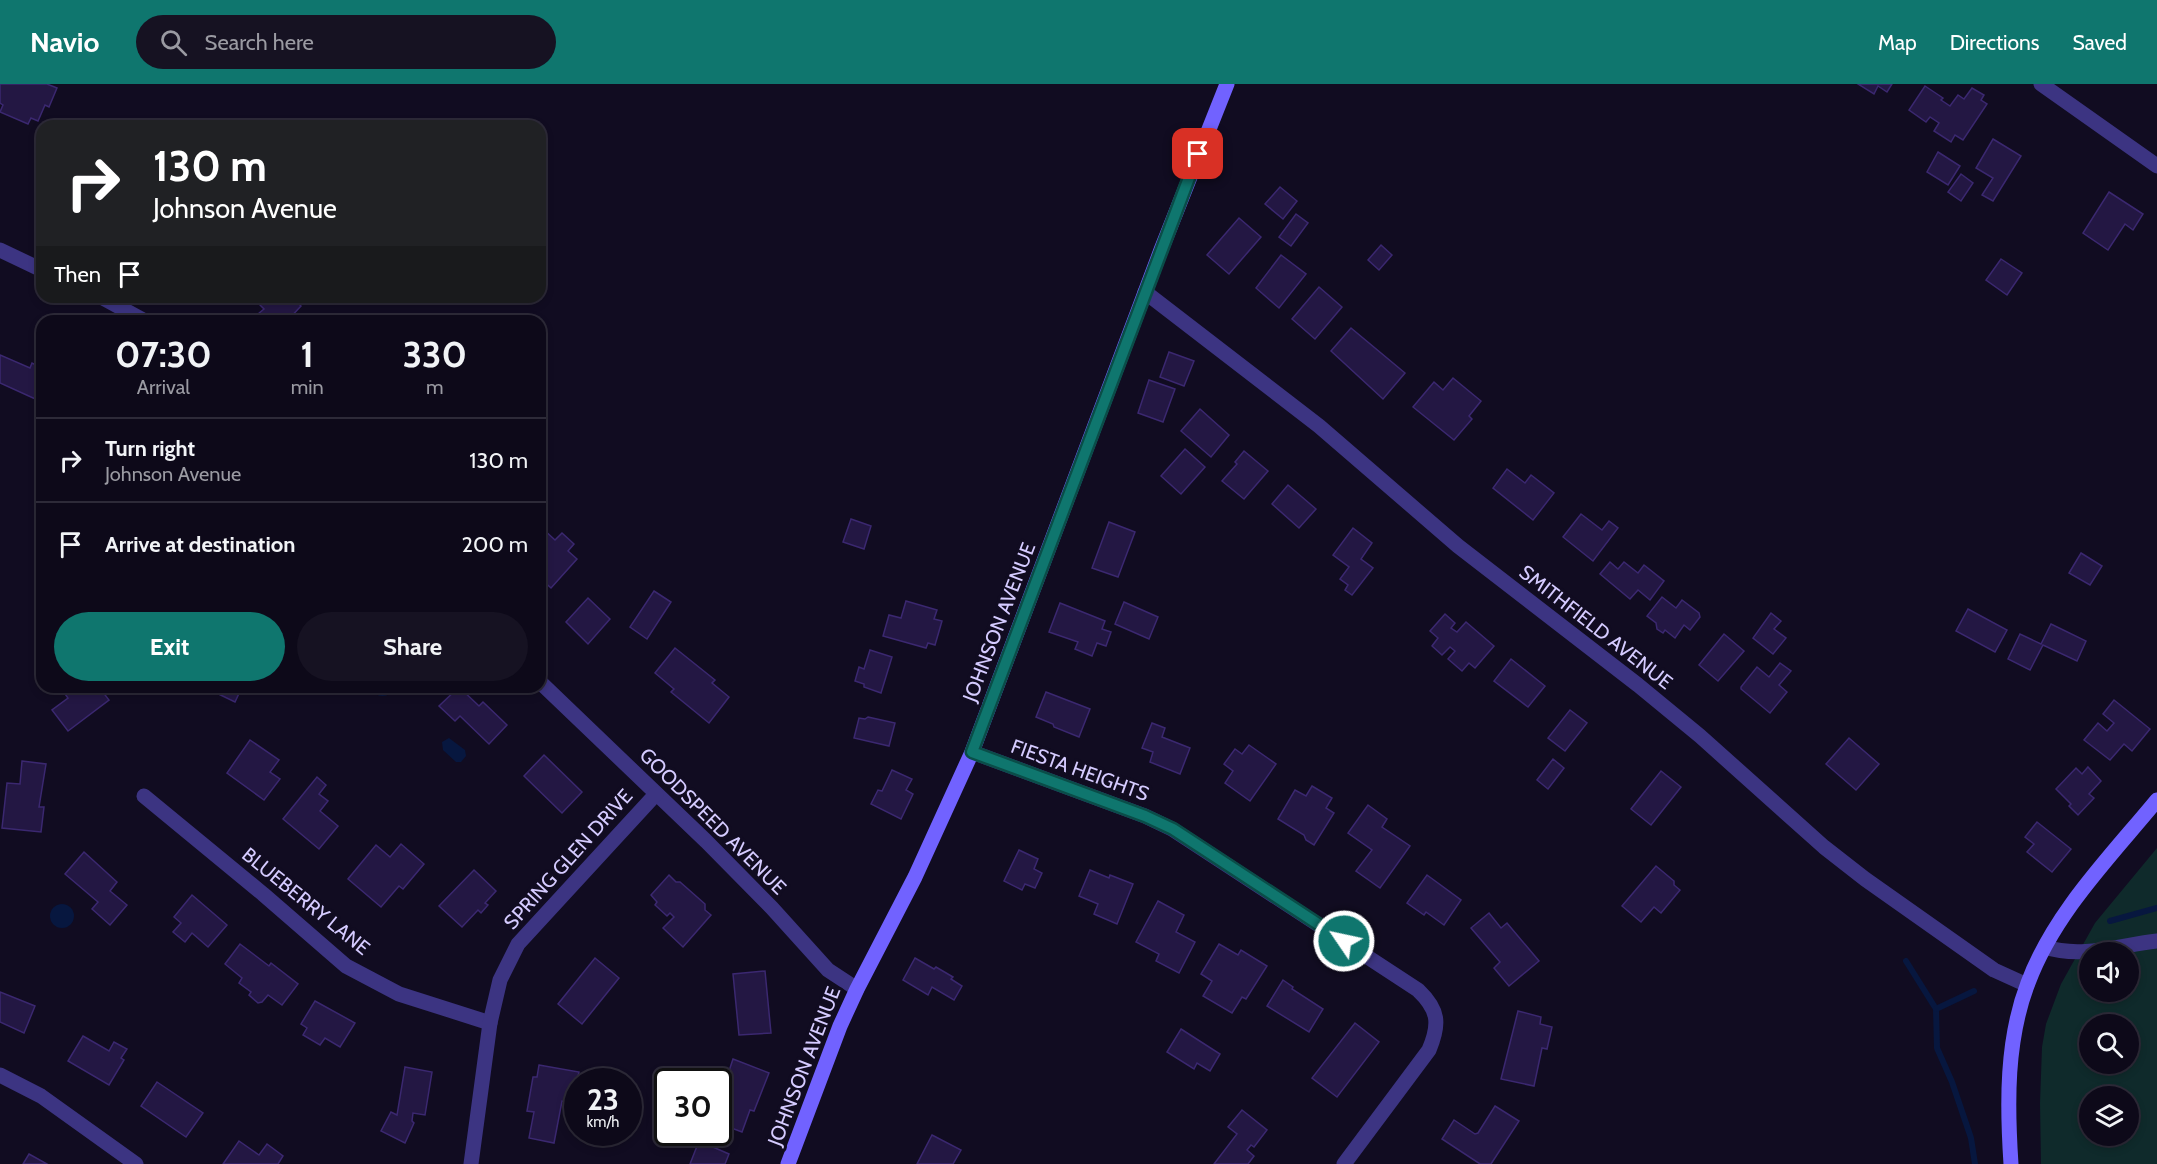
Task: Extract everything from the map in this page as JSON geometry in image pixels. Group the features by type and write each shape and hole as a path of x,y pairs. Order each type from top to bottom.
{"street":[{"name":"JOHNSON AVENUE","path":"788,1164 840,1026 915,878 972,752 1145,292 1227,84"},
{"path":"2041,84 2157,166"},
{"path":"0,250 36,267"},
{"name":"SMITHFIELD AVENUE","path":"1145,292 1319,426 1458,546 1647,692 1700,736 1824,847 1865,879 1994,970 2027,985"},
{"path":"112,303 134,315"},
{"name":"GOODSPEED AVENUE","path":"546,688 706,841 828,970 857,989"},
{"name":"FIESTA HEIGHTS","path":"972,752 1145,816 1173,829 1418,990 1431,1002 1436,1018 1436,1034 1429,1050 1344,1164"},
{"name":"SPRING GLEN DRIVE","path":"471,1164 490,1023 500,980 518,944 656,794"},
{"name":"BLUEBERRY LANE","path":"144,796 346,966 399,994 490,1023"},
{"path":"2011,1164 2008,1122 2010,1075 2016,1024 2027,985 2045,947 2087,885 2157,800"},
{"path":"2045,947 2075,953 2157,941"},
{"path":"0,1075 41,1096 136,1164"}],"green space":[{"path":"2157,848 2157,1164 2041,1164 2042,1047 2046,1024 2061,984 2079,952 2079,1002 2139,1002 2139,942 2084,942 2095,923"}],"water":[{"path":"375,693 390,693 382,696"},
{"path":"449,738 465,750 466,756 461,762 456,762 443,750 442,742"},
{"path":"62,904 67,905 73,911 73,921 67,927 62,928 57,927 51,921 50,916 51,911 57,905"}],"building":[{"path":"0,84 47,84 57,88 49,107 45,105 38,120 31,118 28,124 0,112 3,105 0,103"},
{"path":"1858,84 1892,84 1887,92 1878,86 1874,94"},
{"path":"1925,86 1943,98 1941,100 1950,106 1958,95 1964,99 1972,88 1984,95 1981,100 1987,104 1963,140 1955,135 1951,142 1934,131 1939,123 1930,117 1926,122 1909,110"},
{"path":"1993,139 2021,156 1993,201 1982,195 1993,178 1976,168"},
{"path":"1938,152 1960,166 1948,185 1927,172"},
{"path":"1961,174 1973,183 1961,201 1948,192"},
{"path":"1280,187 1297,201 1283,219 1265,204"},
{"path":"2109,192 2143,214 2133,230 2125,224 2108,250 2083,233"},
{"path":"1296,214 1308,223 1291,246 1279,237"},
{"path":"1239,218 1261,237 1229,274 1207,255"},
{"path":"1381,245 1392,255 1379,270 1368,260"},
{"path":"1281,255 1306,274 1279,308 1256,288"},
{"path":"2001,259 2022,273 2007,295 1986,280"},
{"path":"1319,287 1342,307 1315,339 1292,319"},
{"path":"262,303 298,303 301,306 293,315 259,315 264,309 260,305"},
{"path":"1351,328 1405,373 1383,399 1331,351"},
{"path":"1169,352 1194,361 1184,386 1160,377"},
{"path":"0,355 30,368 32,363 36,365 36,399 0,383"},
{"path":"1453,378 1481,401 1469,416 1472,419 1454,440 1413,407 1434,382 1443,390"},
{"path":"1149,380 1175,389 1163,422 1138,413"},
{"path":"1200,409 1229,435 1211,457 1181,431"},
{"path":"1185,449 1205,467 1181,494 1161,476"},
{"path":"1244,451 1268,471 1244,499 1222,481 1237,464 1235,462"},
{"path":"1507,469 1525,483 1531,475 1554,493 1533,520 1493,488"},
{"path":"1288,485 1316,509 1299,528 1272,504"},
{"path":"1581,514 1602,530 1609,521 1618,528 1593,561 1563,537"},
{"path":"851,519 871,526 864,549 843,542"},
{"path":"1109,522 1135,532 1118,577 1092,568"},
{"path":"1353,528 1372,543 1361,559 1373,568 1352,595 1345,590 1348,585 1340,579 1349,567 1333,555"},
{"path":"546,532 555,540 562,533 574,544 568,551 577,559 551,588 546,583"},
{"path":"2081,553 2102,566 2090,585 2069,573"},
{"path":"1610,562 1618,569 1624,562 1638,573 1644,565 1664,581 1650,600 1638,590 1630,599 1600,574"},
{"path":"654,591 671,602 647,639 630,627"},
{"path":"1662,597 1676,608 1682,600 1699,613 1700,617 1690,630 1684,625 1675,638 1665,630 1663,633 1657,629 1656,623 1647,616"},
{"path":"588,598 610,619 588,644 566,622"},
{"path":"906,601 937,610 934,619 942,621 935,645 928,643 926,648 883,636 889,615 901,618"},
{"path":"1124,602 1158,617 1149,639 1115,624"},
{"path":"1060,603 1105,621 1102,629 1111,632 1106,646 1097,643 1092,656 1075,649 1078,642 1049,632"},
{"path":"1968,609 2007,630 1995,652 1956,631"},
{"path":"1771,613 1781,621 1774,629 1786,638 1773,654 1753,638"},
{"path":"1445,614 1455,623 1451,628 1457,632 1466,622 1494,646 1475,668 1469,663 1462,671 1448,659 1455,651 1450,647 1442,655 1432,646 1438,638 1430,631"},
{"path":"2051,624 2086,641 2077,661 2043,645 2030,670 2008,659 2020,634 2041,644"},
{"path":"1724,634 1744,651 1718,681 1699,665"},
{"path":"675,648 715,680 712,683 729,697 709,723 671,692 674,689 655,673"},
{"path":"870,650 892,657 881,693 855,681 859,667 864,669"},
{"path":"1511,659 1545,686 1528,707 1494,681"},
{"path":"1780,663 1791,671 1779,685 1787,692 1770,713 1741,687 1757,667 1769,677"},
{"path":"1046,692 1090,709 1079,737 1036,717"},
{"path":"64,693 104,693 109,700 68,731 52,710 68,698"},
{"path":"216,693 239,693 235,702"},
{"path":"453,693 465,693 479,706 483,702 507,725 489,744 460,716 455,721 439,706"},
{"path":"2114,700 2150,729 2132,751 2124,744 2110,760 2084,740 2098,723 2107,731 2114,723 2103,714"},
{"path":"1570,710 1587,723 1565,751 1548,738"},
{"path":"868,717 895,723 889,746 854,738 859,718"},
{"path":"1152,723 1165,728 1162,737 1190,748 1180,774 1150,762 1153,752 1142,748"},
{"path":"1849,738 1879,764 1856,790 1826,764"},
{"path":"250,740 279,760 270,772 280,779 264,800 227,773"},
{"path":"1249,745 1276,764 1250,801 1225,783 1233,771 1224,764 1235,749 1242,754"},
{"path":"544,755 582,792 562,813 524,776"},
{"path":"1553,759 1564,768 1548,789 1537,780"},
{"path":"22,761 46,764 39,807 44,807 41,832 2,828 7,783 20,784"},
{"path":"2088,767 2101,781 2089,794 2094,798 2078,815 2056,789 2076,768 2082,774"},
{"path":"892,770 912,779 906,790 913,794 901,819 871,804 878,790 882,791"},
{"path":"1661,771 1681,787 1651,825 1631,809"},
{"path":"317,777 326,785 319,794 328,801 320,811 338,826 319,849 283,819"},
{"path":"1312,786 1332,798 1326,808 1334,813 1314,845 1306,840 1304,835 1278,819 1295,790 1306,796"},
{"path":"1368,805 1387,819 1382,827 1410,846 1380,888 1356,871 1372,850 1348,833"},
{"path":"2037,822 2071,849 2052,872 2027,852 2034,844 2025,837"},
{"path":"401,844 424,864 403,889 399,886 381,907 348,879 376,845 390,857"},
{"path":"1019,850 1038,859 1034,869 1042,873 1035,888 1025,884 1022,890 1004,881"},
{"path":"84,852 117,882 110,891 127,905 110,925 92,909 98,902 65,874"},
{"path":"1656,866 1674,881 1674,885 1680,890 1661,913 1654,907 1641,922 1622,906"},
{"path":"474,870 496,891 485,903 488,905 481,913 478,910 462,927 439,906"},
{"path":"1090,870 1133,884 1117,924 1094,914 1098,904 1079,896"},
{"path":"669,875 705,904 705,910 711,915 683,947 663,928 674,917 670,913 667,916 655,905 657,902 651,895"},
{"path":"1427,875 1461,900 1444,925 1426,912 1424,915 1407,903"},
{"path":"192,895 227,925 208,947 192,933 185,942 173,932 181,923 174,917"},
{"path":"1158,901 1184,915 1176,932 1195,942 1179,973 1156,961 1159,954 1136,942"},
{"path":"1489,913 1501,928 1507,923 1539,961 1509,986 1494,968 1500,962 1471,928"},
{"path":"240,944 269,966 271,963 298,984 282,1005 268,995 258,1003 249,995 251,992 239,983 242,978 225,964"},
{"path":"1219,944 1238,955 1241,950 1267,966 1246,999 1242,997 1232,1013 1203,996 1212,981 1201,974"},
{"path":"595,958 619,978 582,1024 558,1004"},
{"path":"915,958 953,977 951,979 962,986 954,1000 932,987 928,995 903,980"},
{"path":"765,971 771,1033 739,1035 733,974"},
{"path":"1283,980 1293,987 1292,989 1323,1009 1309,1032 1267,1006"},
{"path":"0,992 35,1006 24,1033 0,1022"},
{"path":"315,1001 355,1023 340,1047 325,1038 320,1045 303,1035 307,1028 301,1024"},
{"path":"1518,1011 1541,1017 1540,1024 1552,1027 1547,1049 1542,1048 1534,1086 1501,1079"},
{"path":"1355,1023 1379,1042 1337,1097 1312,1078"},
{"path":"1181,1029 1220,1054 1210,1071 1197,1063 1194,1069 1167,1052"},
{"path":"83,1036 109,1051 114,1042 127,1049 121,1058 124,1060 109,1085 68,1061"},
{"path":"733,1059 769,1073 754,1111 750,1110 742,1132 732,1128 732,1068 730,1068"},
{"path":"539,1065 564,1069 564,1101 562,1101 554,1143 529,1138 534,1112 527,1111 533,1077 537,1077"},
{"path":"405,1067 432,1072 425,1115 413,1113 414,1123 405,1143 381,1131 391,1112 397,1115"},
{"path":"157,1082 203,1113 186,1137 141,1106"},
{"path":"1495,1106 1519,1121 1491,1164 1480,1164 1442,1139 1454,1120 1475,1134 1478,1133"},
{"path":"1242,1110 1267,1130 1254,1147 1251,1145 1247,1150 1254,1156 1248,1164 1214,1164 1237,1134 1228,1127"},
{"path":"932,1135 961,1150 953,1164 917,1164"},
{"path":"239,1141 259,1155 267,1144 283,1156 278,1164 223,1164"},
{"path":"697,1146 711,1146 729,1154 725,1164 690,1164"},
{"path":"29,1154 47,1164 23,1164"}],"waterway":[{"path":"2110,921 2157,908"},
{"path":"1906,961 1936,1009 1937,1048 1952,1082 1971,1138 1975,1164"},
{"path":"1936,1009 1974,991"}],"route":[{"path":"1198,154 972,752 1145,816 1173,829 1344,941"}]}
